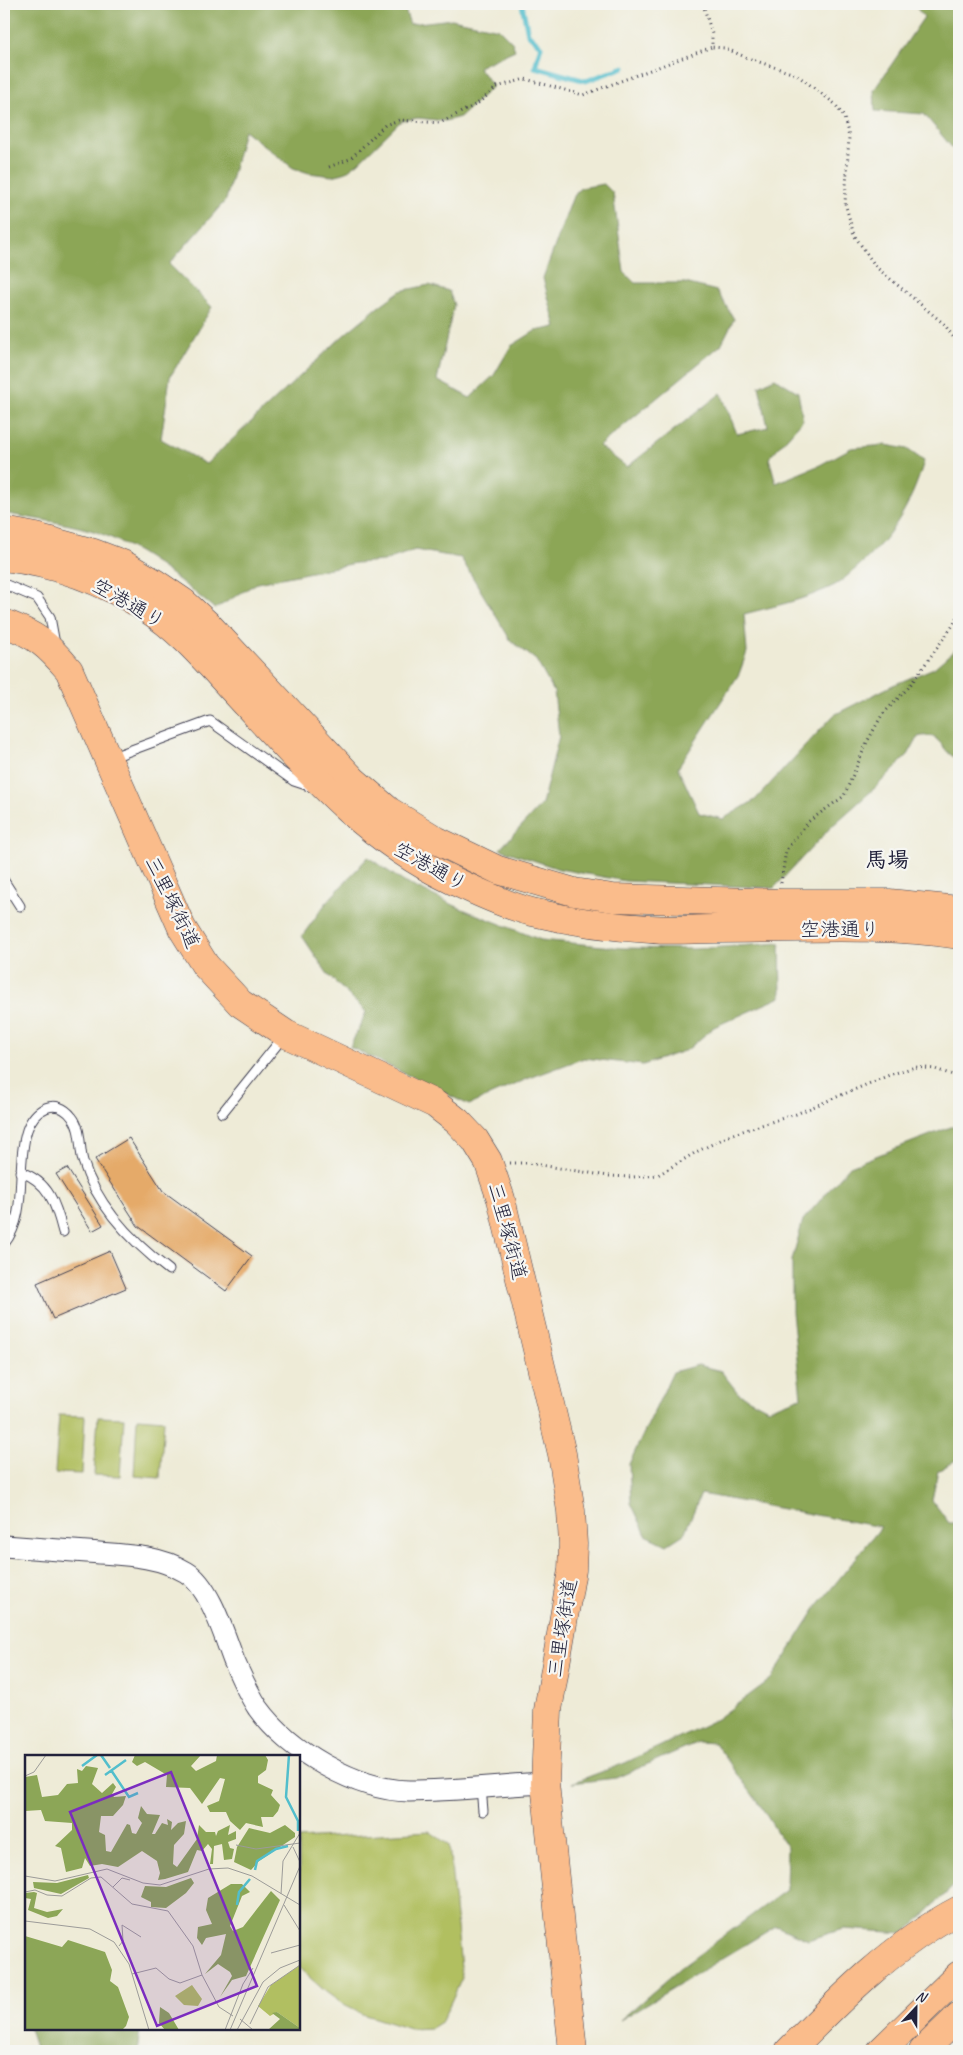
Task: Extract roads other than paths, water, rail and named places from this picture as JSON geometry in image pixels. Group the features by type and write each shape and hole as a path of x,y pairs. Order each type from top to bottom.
{"main road":[{"name":"空港通り","path":"4,531 94,552 123,564 156,583 182,602 209,626 353,780 389,811 466,856 498,870 574,892 613,898 783,903 889,903 959,910"},
{"name":"空港通り","path":"4,557 49,564 76,573 116,590 146,608 168,624 201,655 328,790 365,825 417,862 451,880 532,911 613,926 653,930 880,928 959,935"},
{"name":"三里塚街道","path":"4,623 44,642 68,670 182,928 205,965 240,1003 286,1034 435,1104 457,1121 475,1140 488,1161 506,1218 562,1454 571,1511 572,1570 548,1710 546,1782 573,2051"},
{"path":"790,2051 852,1989 889,1958 940,1920 959,1910"},
{"path":"882,2051 959,1975"},
{"path":"923,2051 959,2016"}],"street":[{"path":"4,1546 146,1557 187,1572 200,1586 211,1605 242,1681 259,1709 284,1736 306,1754 338,1772 384,1788 409,1791 546,1782"}],"lane":[{"path":"4,584 37,598 50,617 58,657"},
{"path":"107,759 210,721 294,781 306,787 328,790"},
{"path":"4,881 20,906"},
{"path":"222,1113 286,1034"},
{"path":"4,1244 16,1222 20,1172 28,1129 36,1112 49,1106 62,1108 73,1118 80,1140 82,1160 93,1187 109,1213 144,1252 169,1270"},
{"path":"20,1172 34,1176 46,1189 57,1209 63,1232"},
{"path":"481,1787 483,1811"}],"waterway":[{"path":"522,4 528,34 541,46 535,67 586,81 624,67"}],"district":[{"name":"馬場","path":"887,859"}]}
